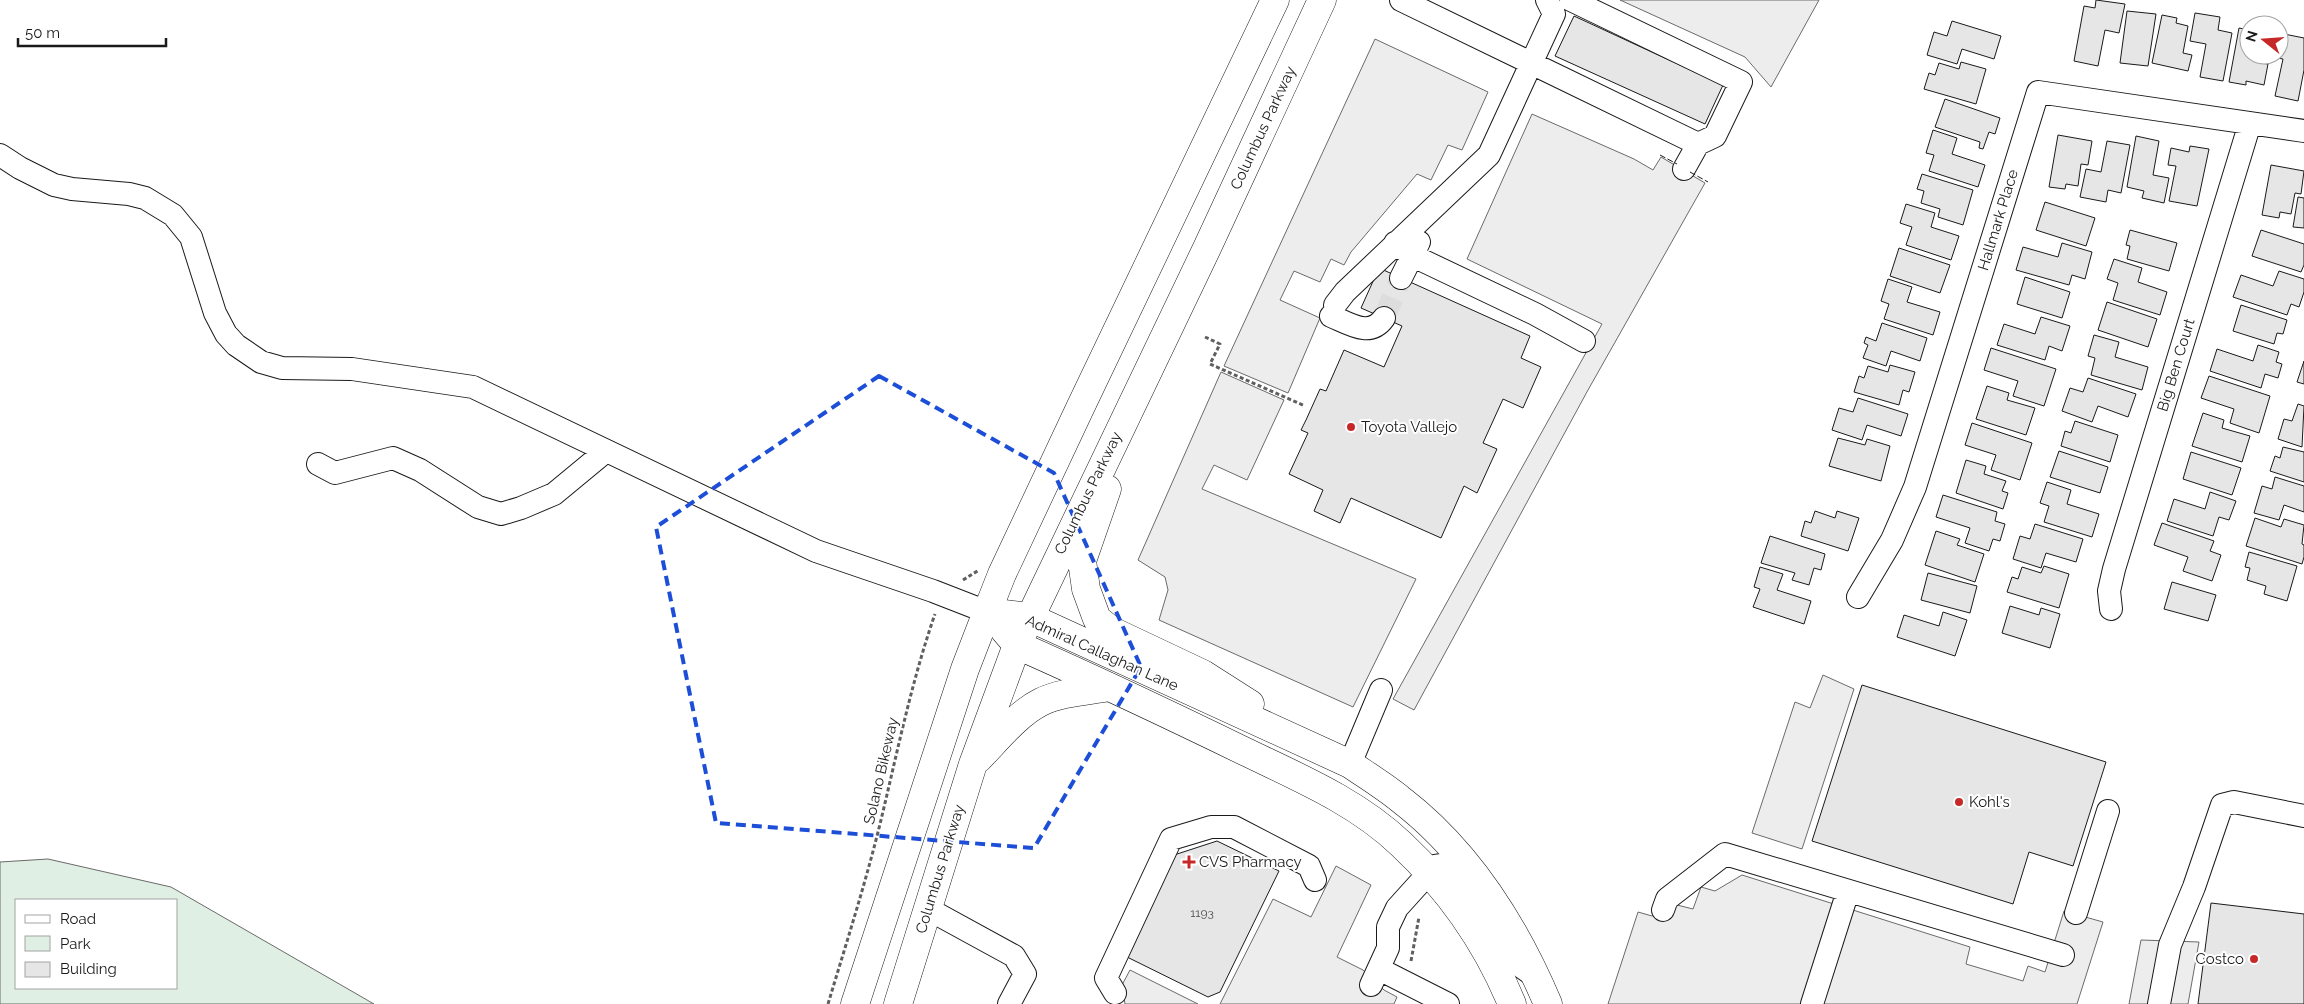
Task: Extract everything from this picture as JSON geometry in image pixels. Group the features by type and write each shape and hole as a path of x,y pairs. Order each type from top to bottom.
{"main road":[{"path":"855,1004 965,669 1002,574 1275,0"},
{"name":"Columbus Parkway","path":"898,1004 973,764 1017,645 1322,0"},
{"path":"1171,322 1083,559 1088,598 1097,619 1112,631 1203,674 1339,759"},
{"name":"Admiral Callaghan Lane","path":"987,612 1029,617 1297,742 1339,759 1401,800 1424,820 1469,867 1506,919 1548,1004"},
{"name":"Admiral Callaghan Lane","path":"987,612 1017,645 1273,765 1349,804 1402,844 1448,894 1478,937 1512,1004"},
{"path":"973,764 1024,714 1042,702 1110,687"}],"street":[{"path":"1401,0 1698,144"},
{"path":"1384,318 1378,326 1365,330 1333,311 1345,292 1403,249 1449,192 1489,155 1531,63 1550,7 1571,0 1741,82 1715,136 1698,144 1684,169"},
{"name":"Hallmark Place","path":"1858,597 1892,540 1915,487 2038,92 2304,130"},
{"name":"Big Ben Court","path":"2111,609 2109,591 2114,569 2250,123"},
{"path":"0,155 20,168 54,185 72,189 129,194 145,198 173,215 191,237 198,253 215,313 226,334 236,346 261,362 282,368 352,369 473,387 816,551 942,594 987,612"},
{"path":"1401,278 1403,249"},
{"path":"1403,249 1535,314 1584,342"},
{"path":"318,464 335,473 393,458 420,470 478,507 501,514 554,494 606,450"},
{"path":"1339,759 1381,690"},
{"path":"2159,1004 2170,945 2194,888 2222,804 2234,802 2304,816"},
{"path":"2076,913 2108,811"},
{"path":"1114,993 1106,978 1171,840 1211,827 1234,827 1309,866 1315,880"},
{"path":"1663,910 1667,899 1725,854 2063,956"},
{"path":"1448,1004 1408,984 1375,977 1388,948 1388,927 1396,908 1435,866 1448,868 1487,919 1513,961 1522,970 1536,977"},
{"path":"1812,1004 1848,891"},
{"path":"928,909 1014,956 1025,974 1009,1004"}],"path":[{"path":"1205,337 1220,344 1210,364 1305,406"},
{"path":"942,594 985,566"},
{"name":"Solano Bikeway","path":"828,1004 869,866 923,650 942,594"},
{"path":"1408,984 1416,965 1410,961 1417,919 1420,914"}],"highlighted area":[{"path":"879,376 1054,473 1141,667 1034,848 716,823 656,527"}],"green space":[{"path":"48,859 171,887 374,1004 0,1004 0,862"}],"shaded area":[{"path":"1620,0 1819,0 1771,87 1745,57"},
{"path":"1375,39 1488,92 1462,150 1448,145 1431,180 1417,174 1351,252 1344,265 1331,259 1320,282 1294,271 1280,300 1320,318 1288,393 1224,366"},
{"path":"1532,114 1634,159 1653,170 1661,157 1705,183 1588,390 1414,710 1393,699 1602,324 1467,259"},
{"path":"1221,372 1284,400 1247,480 1214,465 1202,489 1416,579 1353,707 1159,620 1168,590 1165,577 1138,560"},
{"path":"1823,675 1854,689 1802,849 1752,833 1795,702 1810,708"},
{"path":"1336,866 1371,885 1337,957 1363,970 1384,990 1397,997 1394,1004 1220,1004 1273,899 1311,917"},
{"path":"1742,875 1970,947 1966,964 2023,981 2028,966 2045,972 2064,911 2103,922 2077,1004 1608,1004 1638,912 1652,916 1677,905 1693,909 1701,887 1715,891"},
{"path":"2141,940 2199,942 2188,1004 2129,1004"},
{"path":"1130,970 1198,1004 1125,1004 1122,985"}],"building":[{"path":"2096,0 2125,4 2119,33 2105,30 2098,66 2074,61 2084,6 2095,8"},
{"path":"2127,11 2156,14 2148,66 2120,63"},
{"path":"2195,13 2220,17 2218,30 2232,33 2223,81 2200,77 2206,44 2190,41"},
{"path":"2162,15 2177,18 2176,23 2188,26 2183,53 2192,55 2188,71 2152,63"},
{"path":"1574,16 1723,85 1705,124 1555,56"},
{"path":"1952,21 2001,36 1994,59 1962,49 1957,64 1927,55 1934,32 1947,36"},
{"path":"2239,28 2239,65 2268,65 2264,85 2246,81 2246,85 2229,82"},
{"path":"2289,35 2304,38 2304,70 2298,101 2275,96 2282,65 2289,65"},
{"path":"1961,62 1986,69 1976,104 1924,89 1929,73 1935,75 1939,63 1959,69"},
{"path":"1945,99 2000,118 1995,134 1989,132 1983,149 1979,148 1980,142 1935,127"},
{"path":"1933,130 1957,138 1952,154 1985,165 1978,187 1929,171 1934,155 1926,153"},
{"path":"2058,135 2092,141 2088,165 2081,164 2078,186 2066,184 2065,189 2049,187"},
{"path":"2136,136 2159,141 2153,175 2169,178 2164,203 2142,198 2144,191 2127,187"},
{"path":"2107,141 2130,145 2121,193 2108,190 2106,202 2080,197 2086,169 2101,172"},
{"path":"2190,146 2209,149 2197,206 2169,201 2176,166 2168,165 2171,148 2189,152"},
{"path":"2271,165 2304,171 2301,194 2295,193 2291,214 2280,212 2279,218 2262,215"},
{"path":"1922,174 1973,190 1963,225 1938,217 1940,209 1921,203 1924,191 1917,189"},
{"path":"2298,197 2304,198 2304,228 2293,227"},
{"path":"2045,202 2095,218 2086,246 2036,230"},
{"path":"1906,204 1935,213 1931,227 1959,236 1951,260 1906,245 1912,227 1900,223"},
{"path":"2130,230 2177,243 2169,271 2127,259 2130,246 2126,245"},
{"path":"2261,230 2304,244 2304,265 2301,272 2252,256"},
{"path":"2062,243 2092,252 2085,279 2072,275 2069,285 2016,270 2023,247 2058,257"},
{"path":"1899,248 1950,265 1940,293 1890,276"},
{"path":"2114,259 2142,268 2138,282 2167,292 2160,315 2113,300 2118,283 2107,279"},
{"path":"1379,268 1530,336 1521,358 1541,367 1523,408 1503,399 1483,443 1497,449 1477,493 1464,486 1441,538 1351,498 1340,523 1314,511 1323,490 1289,474 1308,433 1301,430 1320,389 1326,391 1344,350 1384,367 1402,326 1361,308"},
{"path":"2279,271 2304,279 2304,292 2299,307 2291,304 2287,315 2233,297 2241,275 2273,286"},
{"path":"2025,277 2070,292 2062,318 2017,304"},
{"path":"1888,279 1912,287 1907,302 1940,312 1933,335 1884,319 1889,304 1881,301"},
{"path":"2107,302 2157,319 2148,347 2098,330"},
{"path":"2241,305 2287,320 2283,334 2277,333 2274,344 2233,331"},
{"path":"2041,317 2070,326 2062,351 2049,346 2045,360 1997,345 2004,324 2035,334"},
{"path":"1882,323 1927,338 1920,361 1891,351 1886,366 1863,358 1868,345 1864,343 1866,337 1876,341"},
{"path":"2094,335 2119,342 2115,357 2148,367 2142,390 2091,375 2095,358 2088,356"},
{"path":"2258,345 2279,352 2276,362 2282,364 2278,378 2265,374 2261,388 2210,371 2217,349 2253,361"},
{"path":"1991,348 2056,369 2044,406 2013,396 2018,381 1984,370"},
{"path":"2304,361 2304,384 2297,382"},
{"path":"1890,365 1915,372 1909,392 1903,390 1899,405 1854,392 1859,376 1864,378 1868,366 1888,372"},
{"path":"2209,376 2270,396 2259,433 2230,423 2234,409 2201,398"},
{"path":"2088,378 2136,394 2128,417 2098,406 2092,422 2062,411 2070,388 2083,392"},
{"path":"1987,386 2009,393 2007,400 2035,408 2026,435 1976,419"},
{"path":"1858,398 1908,414 1901,436 1867,425 1862,440 1832,430 1839,408 1853,412"},
{"path":"2298,404 2304,406 2302,447 2278,439 2284,419 2292,421"},
{"path":"2203,413 2224,420 2222,428 2250,436 2242,462 2192,446"},
{"path":"2075,421 2118,435 2110,462 2061,446 2065,431 2071,433"},
{"path":"1972,423 2032,443 2020,480 1991,470 1996,455 1965,445"},
{"path":"1838,438 1865,445 1867,439 1890,446 1881,481 1829,466"},
{"path":"2283,447 2304,452 2304,482 2270,471 2275,456 2280,458"},
{"path":"2059,451 2108,467 2100,493 2050,477"},
{"path":"2191,452 2241,468 2232,495 2183,479"},
{"path":"1966,460 1986,466 1984,474 2006,481 2002,491 2008,493 2003,509 1956,493"},
{"path":"2275,477 2304,486 2304,512 2284,505 2279,520 2254,513 2262,486 2272,489"},
{"path":"2047,482 2071,490 2067,504 2099,514 2092,537 2044,522 2049,506 2040,503"},
{"path":"2210,492 2236,501 2229,520 2219,517 2213,536 2167,521 2174,499 2205,509"},
{"path":"1943,495 1997,512 1995,521 2005,524 2000,541 1993,539 1989,551 1965,543 1970,528 1936,517"},
{"path":"1815,511 1835,518 1837,511 1859,518 1848,551 1801,536 1805,521 1811,523"},
{"path":"2255,518 2281,527 2284,519 2304,525 2302,544 2304,545 2304,557 2302,564 2246,546"},
{"path":"2162,523 2214,541 2210,551 2221,555 2212,581 2183,571 2188,557 2154,545"},
{"path":"2035,524 2083,539 2076,562 2046,553 2041,568 2013,559 2020,536 2030,539"},
{"path":"1936,531 1960,539 1957,545 1984,554 1975,582 1925,565"},
{"path":"1770,536 1825,554 1821,570 1814,568 1809,585 1792,580 1795,573 1761,563"},
{"path":"2249,552 2297,566 2287,601 2264,594 2266,586 2247,580 2250,568 2245,567"},
{"path":"2044,566 2069,574 2059,608 2007,592 2012,577 2018,579 2022,567 2041,573"},
{"path":"1760,567 1783,574 1777,590 1811,601 1804,624 1753,607 1760,589 1754,587"},
{"path":"1928,573 1977,586 1970,613 1921,600"},
{"path":"2172,582 2216,595 2208,621 2164,609"},
{"path":"2010,606 2039,615 2041,608 2060,614 2050,648 2002,633"},
{"path":"1943,612 1967,620 1955,656 1897,637 1904,615 1939,626"},
{"name":"Kohl's","path":"1862,685 2106,762 2073,866 2029,852 2013,904 1812,841"},
{"name":"CVS Pharmacy","path":"1217,841 1279,871 1220,992 1208,997 1125,956 1174,855"},
{"name":"Costco","path":"2211,903 2304,914 2304,1004 2198,1004"}],"tunnel":[{"path":"1384,318 1401,278"}],"fence":[{"path":"1660,155 1677,164"},
{"path":"1690,172 1708,182"}],"place":[{"name":"Toyota Vallejo","path":"1351,427"},
{"name":"Kohl's","path":"1959,802"},
{"name":"CVS Pharmacy","path":"1189,862"},
{"name":"Costco","path":"2254,959"}]}
